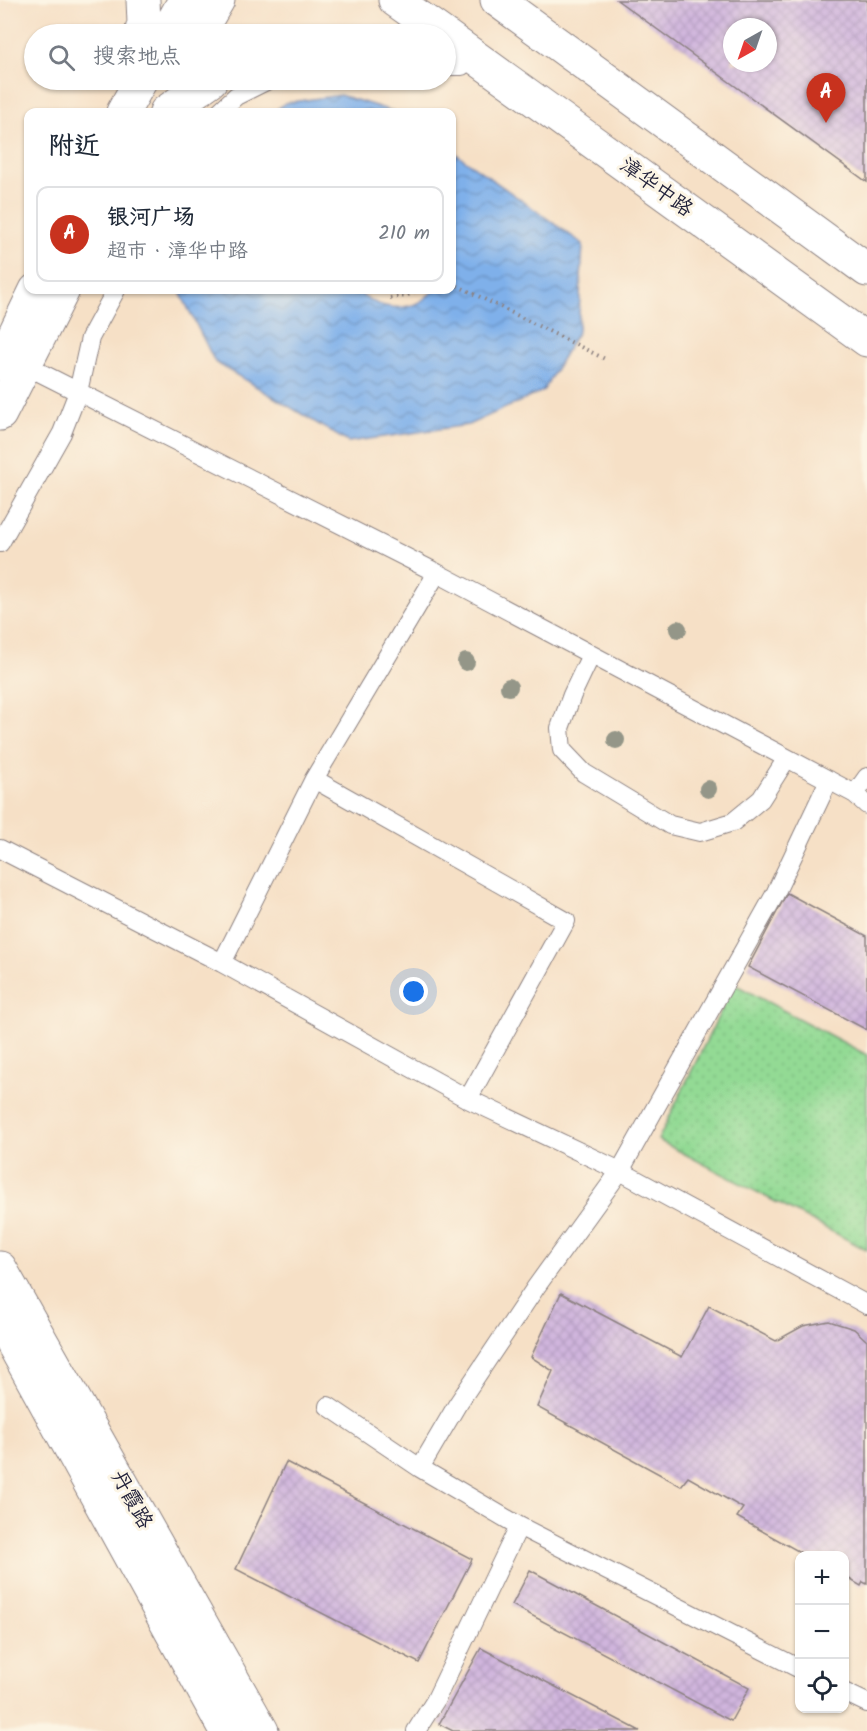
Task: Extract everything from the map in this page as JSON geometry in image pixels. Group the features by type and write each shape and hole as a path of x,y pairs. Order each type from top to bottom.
{"main road":[{"path":"143,0 144,24"},
{"path":"172,24 185,0"},
{"path":"204,24 218,0"},
{"name":"漳华中路","path":"395,0 429,24"},
{"path":"497,0 523,11 867,270"},
{"name":"漳华中路","path":"456,44 867,340"},
{"path":"456,66 514,85"},
{"path":"123,108 128,90"},
{"path":"124,108 135,90"},
{"path":"155,108 166,90"},
{"path":"172,108 197,90"},
{"path":"0,414 35,294"},
{"path":"13,365 60,294"},
{"name":"丹霞路","path":"0,1268 262,1731"},
{"name":"丹霞路","path":"0,1320 226,1731"}],"lane":[{"path":"223,108 236,96 248,90"},
{"path":"0,543 62,434 78,392 90,338 114,294"},
{"path":"13,365 78,392 437,573 829,780 863,795 867,777"},
{"path":"222,963 314,779 437,573"},
{"path":"591,655 572,695 560,728 562,750 584,773 670,825 700,832 734,822 761,799 787,758"},
{"path":"314,779 566,921 468,1099"},
{"path":"420,1468 458,1405 536,1287 620,1171 774,896 829,780"},
{"path":"0,849 222,963 468,1099 620,1171 867,1305"},
{"path":"328,1406 420,1468 519,1526 795,1666"},
{"path":"416,1731 435,1701 519,1526"},
{"path":"849,1694 867,1703"}],"path":[{"path":"456,285 607,360"},
{"path":"390,298 410,294"}],"green space":[{"path":"734,984 867,1055 867,1250 658,1140"}],"water":[{"path":"340,95 382,108 279,108 285,103"},
{"path":"456,154 583,244 578,331 543,391 468,425 348,442 215,362 181,294 361,294 369,300 393,307 410,306 431,294 456,294"}],"building":[{"path":"617,0 867,0 867,182"},
{"path":"787,893 867,936 867,1030 748,967"},
{"path":"561,1293 682,1357 709,1306 776,1341 803,1326 829,1321 854,1329 867,1341 867,1584 863,1582 861,1586 849,1579 849,1551 798,1551 737,1517 743,1508 688,1477 681,1486 537,1407 553,1371 531,1357"},
{"path":"286,1462 472,1559 419,1663 236,1569"},
{"path":"530,1570 749,1688 731,1721 512,1605"},
{"path":"481,1648 640,1731 453,1731 439,1724"}],"place":[{"name":"银河广场","path":"826,123"}]}
